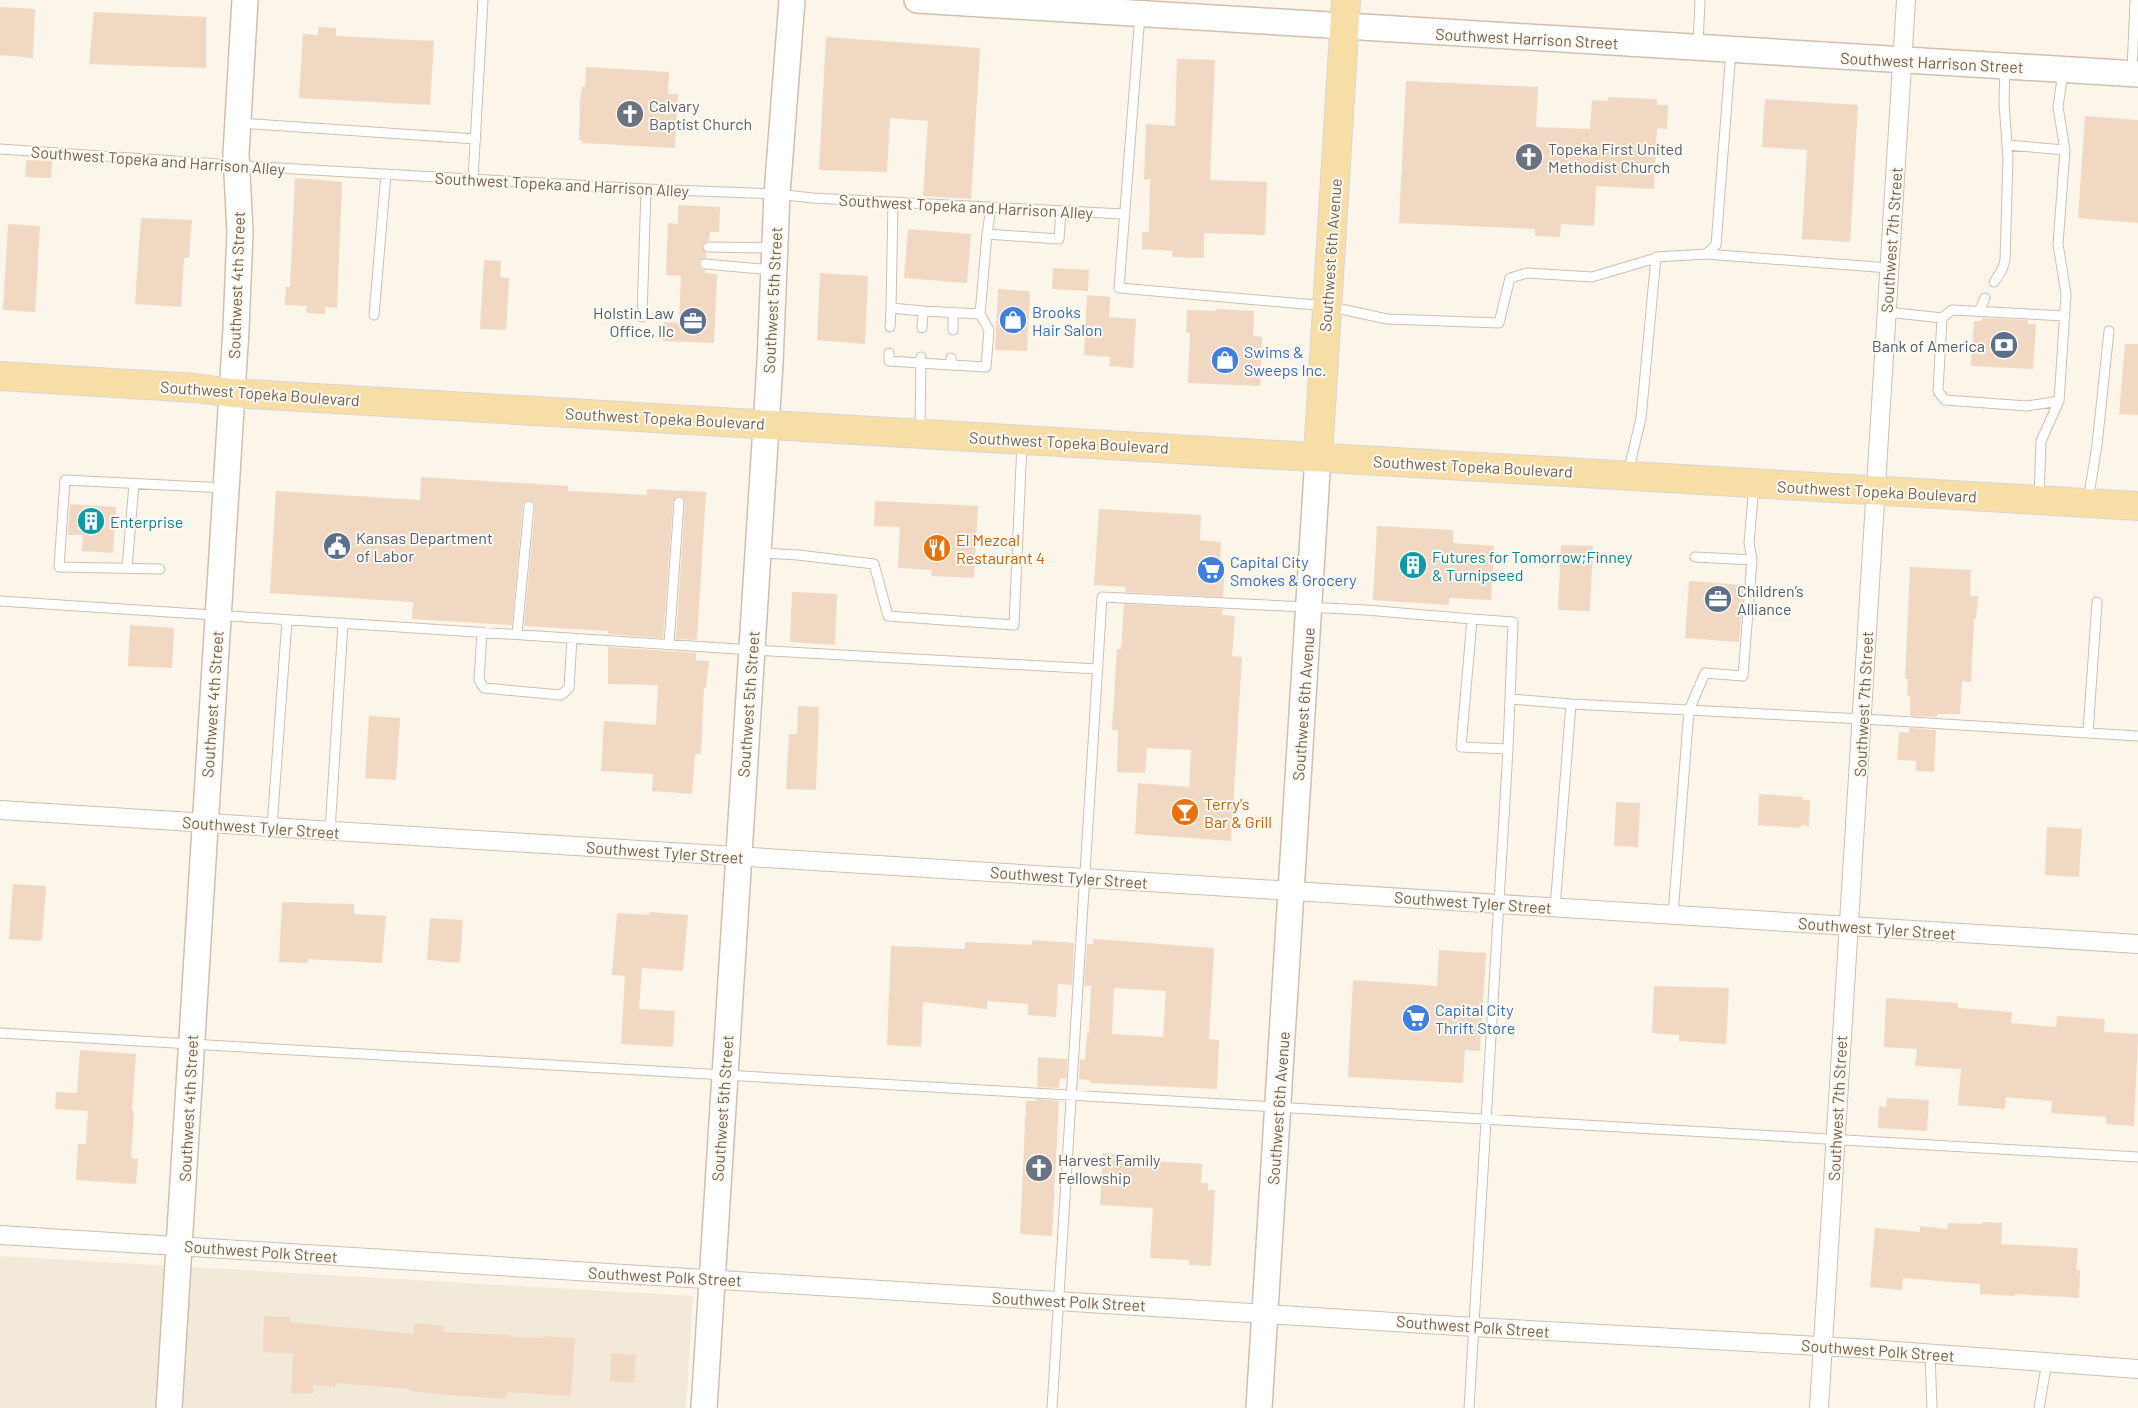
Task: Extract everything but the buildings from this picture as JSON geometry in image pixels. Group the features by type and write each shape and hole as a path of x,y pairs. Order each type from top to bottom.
{"main road":[{"name":"Southwest 6th Avenue","path":"1318,456 1345,13"},
{"name":"Southwest Topeka Boulevard","path":"0,376 196,388 232,393 2138,506"}],"street":[{"name":"Southwest 4th Street","path":"169,1408 232,393 240,232 236,165 245,0"},
{"name":"Southwest 5th Street","path":"704,1408 766,424 777,194 792,0"},
{"name":"Southwest Harrison Street","path":"917,0 1126,9 1345,13 1698,48 2135,74"},
{"name":"Southwest 7th Street","path":"1819,1408 1906,0"},
{"name":"Southwest 6th Avenue","path":"1259,1408 1318,456"},
{"name":"Southwest Tyler Street","path":"0,810 2138,944"},
{"name":"Southwest Polk Street","path":"0,1235 712,1280 1265,1312 1474,1327 1823,1346 2138,1369"}],"lane":[{"path":"473,180 483,0"},
{"path":"1698,48 1700,0"},
{"path":"2135,0 2135,74"},
{"path":"1126,9 1124,214 1119,288 1327,306 1387,319 1499,323 1510,278 1527,273 1592,277 1656,258 1706,254 1889,268"},
{"path":"1706,254 1716,245 1731,50"},
{"path":"1994,282 2002,270 2005,260 2007,145 2004,103 2006,66"},
{"path":"2039,500 2041,441 2059,401 2065,316 2066,294 2058,244 2065,150 2058,107 2063,70"},
{"path":"238,123 476,139"},
{"path":"2007,145 2065,150"},
{"name":"Southwest Topeka and Harrison Alley","path":"0,149 473,180 777,194 1124,214"},
{"path":"374,315 386,174"},
{"path":"642,317 646,189"},
{"path":"890,327 893,202"},
{"path":"889,353 889,361 921,360 986,367 989,330 980,314 991,207"},
{"path":"987,234 1059,239 1061,211"},
{"path":"708,247 774,259"},
{"path":"1627,475 1641,418 1656,258"},
{"path":"705,264 774,259"},
{"path":"1979,311 1985,298"},
{"path":"891,308 980,314"},
{"path":"1887,312 1942,318 1952,310 2065,316"},
{"path":"922,328 923,311"},
{"path":"953,330 954,312"},
{"path":"1942,318 1938,391 1945,400 2026,406 2059,401"},
{"path":"2088,503 2097,445 2109,331"},
{"path":"920,433 921,360"},
{"path":"758,553 798,555 874,564 888,616 1014,625 1023,439"},
{"path":"160,569 59,567 65,480 226,488"},
{"path":"1673,915 1689,710 1705,673 1743,676 1752,560 1748,543 1754,483"},
{"path":"127,568 134,484"},
{"path":"669,644 679,502"},
{"path":"517,634 529,506"},
{"path":"1695,557 1752,560"},
{"path":"1052,1408 1102,597 1309,608 1513,622 1511,699 1497,904 1487,1120 1469,1408"},
{"path":"0,601 752,650 1097,669"},
{"path":"2088,733 2097,602"},
{"path":"1472,619 1461,747 1508,749"},
{"path":"272,828 288,620"},
{"path":"330,831 343,623"},
{"path":"482,632 479,680 484,688 561,695 569,688 572,638"},
{"path":"1511,699 1571,704 1863,718 2138,736"},
{"path":"1556,908 1571,704"},
{"path":"0,1033 2138,1158"},
{"path":"1930,1354 1932,1408"},
{"path":"2039,1408 2047,1362"}],"shaded area":[{"path":"0,1256 693,1296 686,1408 0,1408"}],"place":[{"name":"Calvary Baptist Church","path":"630,114"},
{"name":"Topeka First United Methodist Church","path":"1529,157"},
{"name":"Brooks Hair Salon","path":"1013,320"},
{"name":"Holstin Law Office, llc","path":"693,321"},
{"name":"Bank of America","path":"2004,345"},
{"name":"Swims & Sweeps Inc.","path":"1225,360"},
{"name":"Enterprise","path":"91,521"},
{"name":"Kansas Department of Labor","path":"337,546"},
{"name":"El Mezcal Restaurant 4","path":"937,548"},
{"name":"Futures for Tomorrow;Finney & Turnipseed","path":"1413,565"},
{"name":"Capital City Smokes & Grocery","path":"1211,570"},
{"name":"Children’s Alliance","path":"1718,599"},
{"name":"Terry's Bar & Grill","path":"1185,812"},
{"name":"Capital City Thrift Store","path":"1416,1018"},
{"name":"Harvest Family Fellowship","path":"1039,1168"}]}
